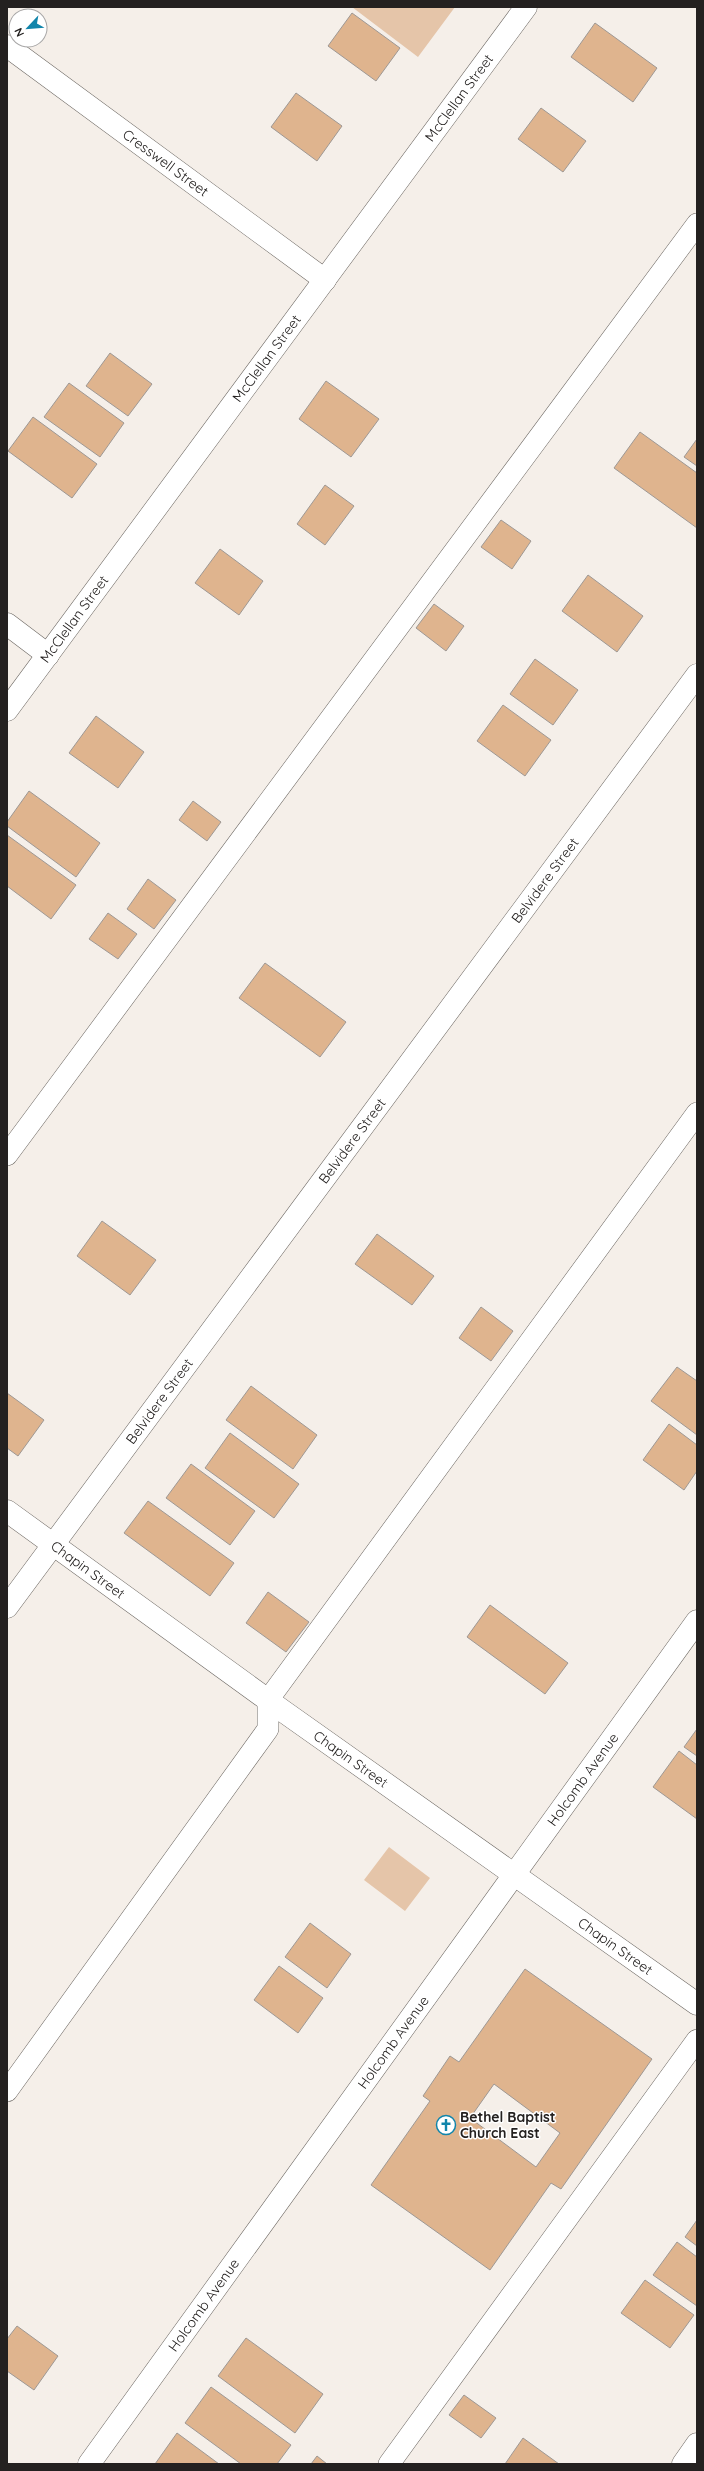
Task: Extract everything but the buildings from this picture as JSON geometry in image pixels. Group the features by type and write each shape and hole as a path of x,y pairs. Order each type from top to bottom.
{"street":[{"name":"McClellan Street","path":"7,710 526,7"},
{"name":"Cresswell Street","path":"7,46 325,280"},
{"path":"7,624 48,655"},
{"name":"Belvidere Street","path":"7,1608 697,675"},
{"name":"Chapin Street","path":"7,1511 268,1700 697,2004"},
{"name":"Holcomb Avenue","path":"89,2464 697,1621"},
{"path":"683,2464 697,2444"}],"lane":[{"path":"7,1155 697,224"},
{"path":"7,2091 268,1729 268,1700 697,1113"},
{"path":"389,2464 697,2040"}],"shaded area":[{"path":"352,7 455,7 418,57"},
{"path":"389,1847 430,1878 405,1911 364,1880"}],"place":[{"name":"Bethel Baptist Church East","path":"446,2125"}]}
